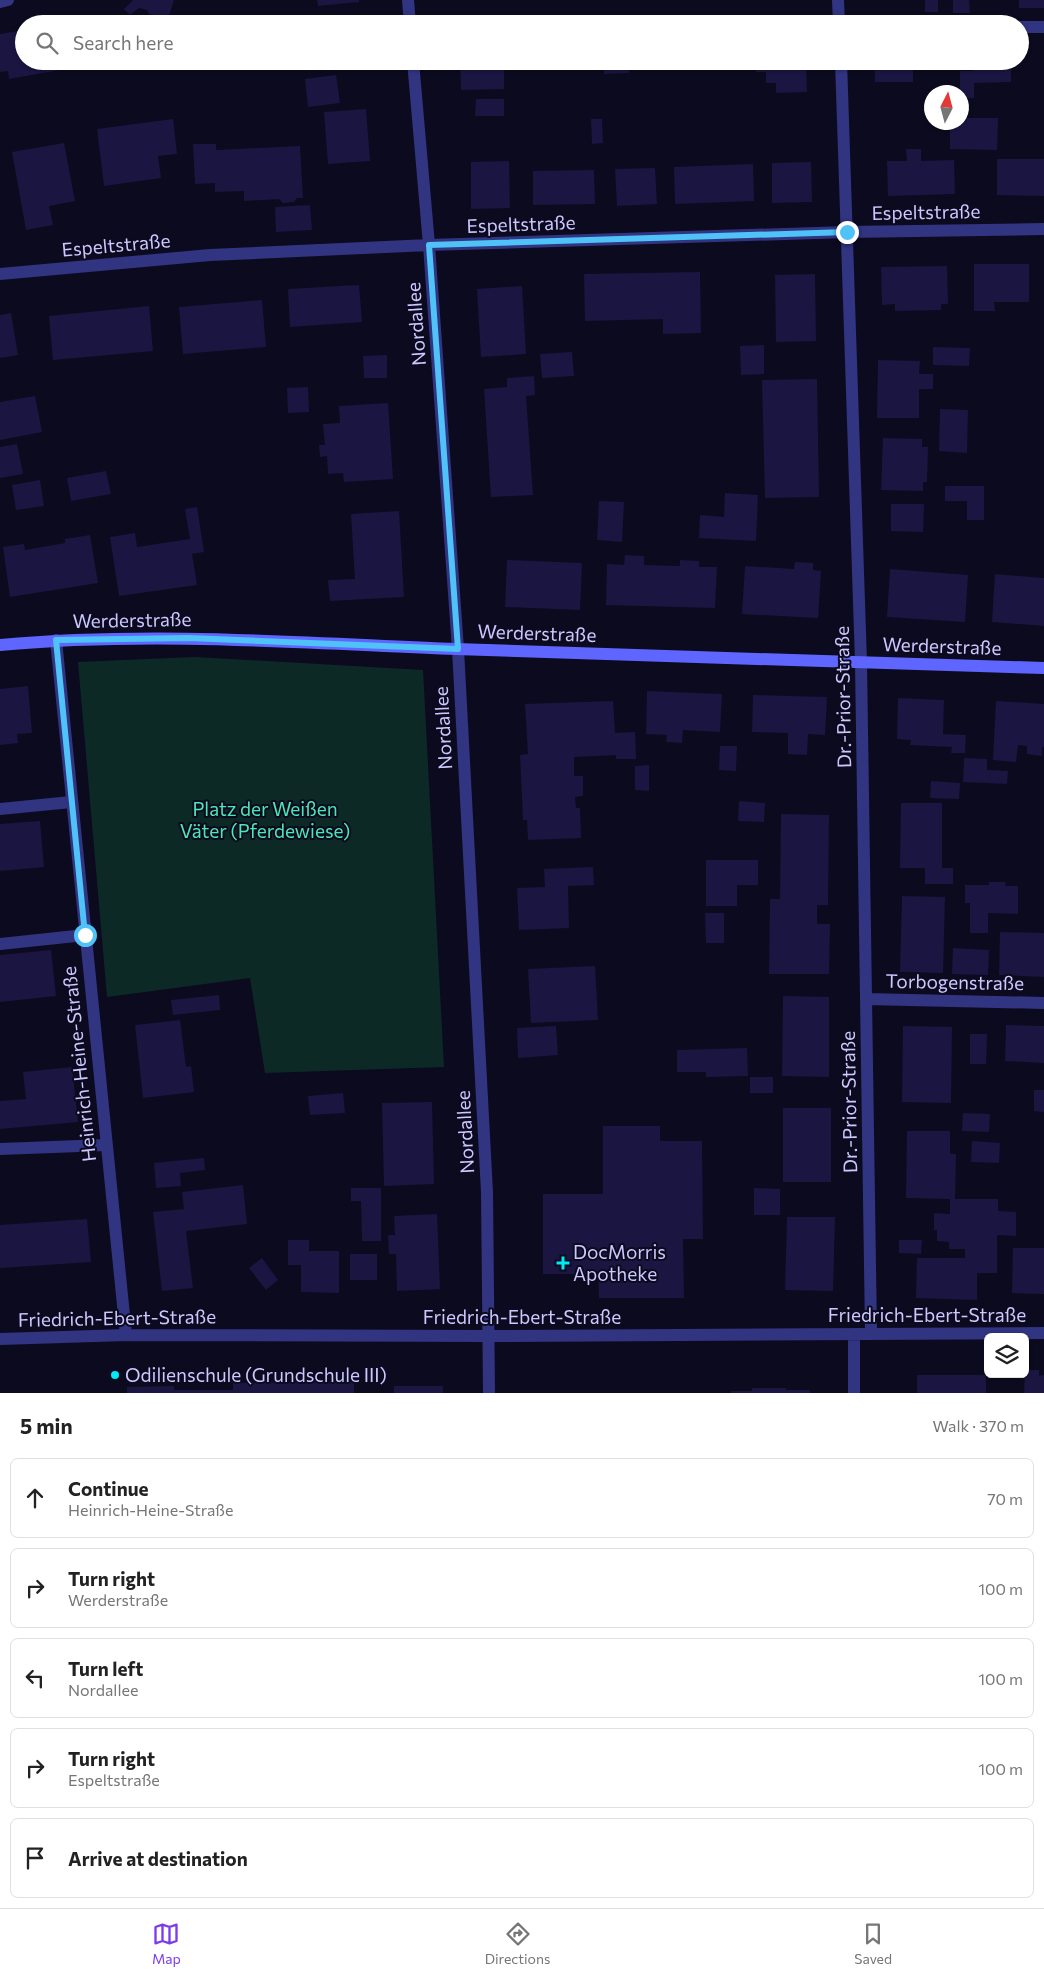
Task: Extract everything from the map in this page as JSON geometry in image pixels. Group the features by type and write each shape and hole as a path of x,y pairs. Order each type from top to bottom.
{"street":[{"path":"0,2 8,0"},
{"path":"408,0 409,15"},
{"path":"838,0 839,15"},
{"path":"1029,28 1044,27"},
{"name":"Nordallee","path":"414,70 429,245 458,649 487,1192 489,1393"},
{"name":"Dr.-Prior-Straße","path":"841,70 861,662 871,1333"},
{"name":"Espeltstraße","path":"0,272 210,255 429,245 847,232 1044,229"},
{"name":"Werderstraße","path":"0,645 56,640 189,638 458,649 1044,668"},
{"name":"Heinrich-Heine-Straße","path":"56,640 126,1335"},
{"path":"0,809 71,802"},
{"path":"0,944 85,935"},
{"name":"Torbogenstraße","path":"866,999 1044,1003"},
{"path":"0,1149 106,1145"},
{"name":"Friedrich-Ebert-Straße","path":"0,1339 126,1335 488,1336 1044,1333"},
{"path":"854,1334 854,1393"}],"green space":[{"name":"Platz der Weißen Väter (Pferdewiese)","path":"195,657 423,670 444,1067 265,1073 250,978 107,997 78,662"}],"building":[{"path":"133,0 174,0 169,15 153,15 149,14 147,10 139,8 130,15 124,9"},
{"path":"317,0 359,0 359,2 318,6"},
{"path":"925,0 938,0 938,12 925,12"},
{"path":"953,0 969,0 970,13 953,13"},
{"path":"1019,0 1044,0 1044,8 1019,8"},
{"path":"15,32 15,70 60,70 9,79 8,71 0,72 0,34"},
{"path":"460,70 504,70 504,89 461,90"},
{"path":"604,70 629,70 629,73 604,74"},
{"path":"756,70 806,70 807,92 776,93 776,83 766,83 766,72 756,72"},
{"path":"875,70 913,70 913,82 875,82"},
{"path":"1011,70 1011,82 974,83 974,98 969,98 969,85 960,85 960,71"},
{"path":"336,75 340,103 308,107 305,79"},
{"path":"476,99 504,99 504,116 475,116"},
{"path":"366,109 370,161 328,164 324,112"},
{"path":"969,118 998,118 997,150 950,149 950,130 969,130"},
{"path":"173,119 177,154 158,156 161,178 104,186 97,129"},
{"path":"591,119 602,119 603,143 592,144"},
{"path":"64,143 75,201 49,206 53,225 26,230 12,152"},
{"path":"193,144 216,144 216,150 300,146 303,198 297,198 294,202 283,203 279,199 244,201 244,191 215,192 215,183 195,184"},
{"path":"906,149 921,149 921,161 954,160 955,194 888,196 887,161 907,161"},
{"path":"997,159 1044,159 1044,196 997,195"},
{"path":"509,161 510,208 471,209 471,162"},
{"path":"811,162 812,202 772,203 772,163"},
{"path":"753,164 754,201 675,204 674,167"},
{"path":"655,168 657,204 617,206 615,169"},
{"path":"594,170 595,204 533,205 533,171"},
{"path":"310,205 312,230 276,232 275,207"},
{"path":"974,264 1029,264 1029,302 994,302 995,311 974,311"},
{"path":"947,266 948,304 941,304 941,310 895,311 895,304 882,305 881,267"},
{"path":"700,272 701,333 663,334 663,319 585,321 584,274"},
{"path":"815,274 816,341 776,342 775,275"},
{"path":"359,285 362,322 290,327 288,289"},
{"path":"522,286 526,354 481,357 477,289"},
{"path":"262,300 266,347 183,354 179,307"},
{"path":"149,306 153,351 53,360 49,316"},
{"path":"11,313 18,355 0,358 0,315"},
{"path":"764,345 764,374 741,375 740,346"},
{"path":"933,347 970,348 969,366 933,365"},
{"path":"572,352 574,376 542,378 540,354"},
{"path":"387,355 387,378 364,378 363,356"},
{"path":"878,360 920,361 919,374 933,374 933,389 919,389 919,418 877,418"},
{"path":"534,376 535,395 526,396 533,495 491,497 484,389 507,387 507,378"},
{"path":"817,379 819,497 765,498 762,380"},
{"path":"308,387 309,412 288,413 287,388"},
{"path":"35,396 42,432 0,440 0,402"},
{"path":"388,403 393,479 344,482 343,473 328,474 327,456 320,457 319,445 325,445 323,424 340,423 339,406"},
{"path":"940,409 968,410 967,453 939,451"},
{"path":"883,438 922,439 922,447 928,447 927,482 923,482 923,491 881,490"},
{"path":"17,444 23,474 0,478 0,447"},
{"path":"106,471 111,494 71,501 67,478"},
{"path":"40,480 44,506 16,510 12,485"},
{"path":"945,486 984,486 984,520 967,520 967,501 945,501"},
{"path":"725,493 758,495 756,541 699,538 700,515 724,517"},
{"path":"599,501 624,502 622,542 597,540"},
{"path":"891,504 924,504 923,532 891,531"},
{"path":"197,507 204,552 192,554 197,585 119,596 110,537 135,533 137,547 190,539 185,509"},
{"path":"399,511 404,597 330,601 328,580 355,579 351,514"},
{"path":"90,535 98,583 10,597 3,547 24,544 25,550 65,543 65,539"},
{"path":"625,555 644,556 644,565 680,566 680,560 699,561 699,567 717,567 715,608 606,605 607,564 624,565"},
{"path":"507,560 582,563 580,610 505,607"},
{"path":"795,562 813,563 813,570 821,571 818,618 742,614 745,566 794,569"},
{"path":"890,569 968,575 965,622 887,617"},
{"path":"995,574 1044,578 1044,626 992,622"},
{"path":"28,686 32,733 17,734 18,743 0,745 0,689"},
{"path":"647,691 722,694 720,732 683,730 682,743 666,742 667,735 646,734"},
{"path":"753,695 827,697 825,735 808,734 807,755 788,754 788,733 752,732"},
{"path":"898,698 944,700 943,734 966,735 965,753 951,753 952,747 910,745 911,740 897,739"},
{"path":"613,701 615,733 635,732 636,759 616,759 616,755 574,757 574,776 583,776 583,796 575,797 576,808 580,808 581,838 528,840 527,820 523,820 520,755 528,754 525,704"},
{"path":"996,701 1044,704 1044,747 1042,747 1042,756 1027,754 1027,746 1018,745 1016,762 993,760"},
{"path":"720,746 737,746 736,771 719,770"},
{"path":"964,758 987,759 987,770 1008,771 1007,784 963,782"},
{"path":"649,765 649,791 635,790 635,766"},
{"path":"931,781 960,783 959,799 930,798"},
{"path":"739,801 765,803 764,822 738,821"},
{"path":"901,803 942,803 942,868 953,868 953,884 925,884 925,868 900,868"},
{"path":"781,814 829,815 828,905 817,905 817,924 830,924 829,974 769,974 770,899 780,899"},
{"path":"40,821 44,867 0,871 0,824"},
{"path":"706,860 758,860 758,885 737,885 737,906 706,906"},
{"path":"593,867 594,885 568,886 569,928 519,930 517,888 545,887 544,869"},
{"path":"989,882 1006,882 1005,886 1018,886 1018,914 988,913 988,933 970,933 970,903 965,903 965,885 989,885"},
{"path":"902,896 945,897 943,973 900,972"},
{"path":"705,913 724,913 724,943 706,943"},
{"path":"1000,932 1044,933 1044,977 999,975"},
{"path":"953,948 989,950 988,975 952,974"},
{"path":"51,950 56,996 0,1002 0,955"},
{"path":"595,966 598,1020 531,1023 528,969"},
{"path":"219,995 220,1010 173,1015 171,1000"},
{"path":"783,996 829,997 829,1077 782,1076"},
{"path":"180,1020 186,1067 191,1066 194,1092 143,1098 135,1025"},
{"path":"1006,1025 1044,1026 1044,1063 1005,1061"},
{"path":"556,1026 558,1055 518,1058 517,1028"},
{"path":"903,1026 952,1027 951,1103 902,1102"},
{"path":"970,1034 987,1034 986,1064 970,1064"},
{"path":"747,1048 748,1076 706,1077 706,1072 677,1072 677,1050"},
{"path":"72,1067 78,1122 0,1129 0,1101 26,1099 23,1072"},
{"path":"750,1077 773,1077 773,1093 750,1093"},
{"path":"1034,1090 1044,1090 1044,1112 1034,1111"},
{"path":"343,1093 345,1113 310,1115 308,1096"},
{"path":"432,1102 434,1184 384,1186 382,1103"},
{"path":"783,1108 831,1108 831,1182 783,1182"},
{"path":"963,1113 990,1114 989,1132 962,1131"},
{"path":"603,1126 660,1126 660,1141 702,1141 703,1239 683,1239 684,1298 599,1298 598,1274 543,1274 543,1194 603,1194"},
{"path":"907,1131 950,1131 950,1154 956,1154 955,1199 998,1199 998,1211 1016,1212 1016,1236 997,1235 997,1273 977,1273 977,1300 916,1298 917,1258 965,1258 965,1249 949,1249 949,1242 937,1241 937,1230 934,1230 934,1213 950,1214 950,1199 906,1198"},
{"path":"972,1141 1000,1143 999,1163 971,1162"},
{"path":"204,1158 205,1170 180,1173 181,1186 156,1188 154,1163"},
{"path":"243,1185 247,1224 186,1231 193,1288 162,1291 153,1212 184,1209 182,1192"},
{"path":"351,1188 381,1188 381,1241 362,1241 361,1201 351,1201"},
{"path":"754,1188 780,1189 780,1215 754,1215"},
{"path":"437,1214 440,1289 397,1291 396,1254 389,1254 388,1235 395,1235 394,1216"},
{"path":"787,1217 835,1217 833,1291 785,1290"},
{"path":"87,1219 91,1262 0,1268 0,1225"},
{"path":"288,1240 309,1240 309,1251 339,1251 339,1293 301,1292 301,1265 288,1265"},
{"path":"899,1240 922,1240 921,1254 899,1253"},
{"path":"1013,1248 1044,1248 1044,1294 1012,1293"},
{"path":"350,1254 377,1254 377,1280 350,1280"},
{"path":"262,1258 278,1280 266,1290 249,1268"},
{"path":"1029,1370 1039,1370 1039,1376 1044,1375 1044,1393 1024,1393 1025,1378 1029,1378"},
{"path":"917,1375 984,1375 984,1378 986,1378 986,1393 917,1393"},
{"path":"354,1382 354,1393 127,1393 127,1387 174,1386 174,1390 233,1390 233,1383"},
{"path":"394,1386 443,1386 443,1393 394,1393"},
{"path":"752,1388 810,1390 810,1393 731,1393 731,1391 752,1391"}],"place":[{"name":"DocMorris Apotheke","path":"563,1263"},
{"name":"Odilienschule (Grundschule III)","path":"115,1375"}],"route":[{"path":"85,935 56,640 189,638 458,649 429,245 847,232"}]}
